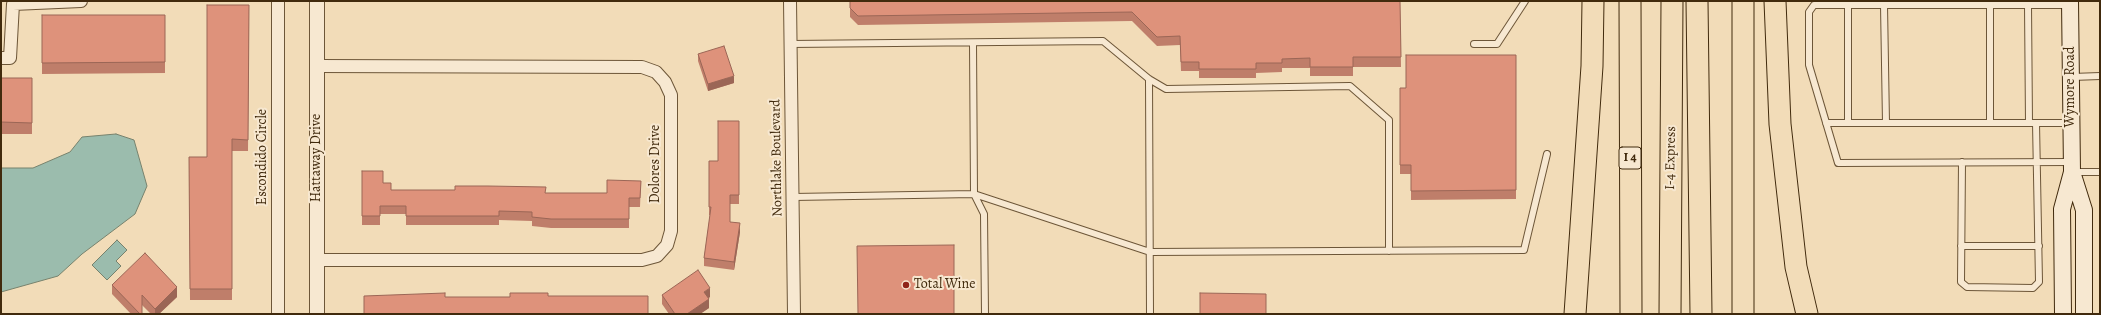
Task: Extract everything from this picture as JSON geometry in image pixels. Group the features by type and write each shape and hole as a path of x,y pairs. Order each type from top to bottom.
{"highway":[{"path":"1575,314 1592,66 1594,1"},
{"name":"I 4","path":"1630,1 1631,314"},
{"name":"I-4 Express","path":"1670,314 1672,1"},
{"name":"I-4 Express","path":"1697,1 1701,314"},
{"path":"1743,1 1743,314"},
{"path":"1775,1 1780,124 1796,266 1807,314"},
{"path":"1794,314 1796,266"}],"main road":[{"name":"Wymore Road","path":"2070,3 2072,167 2084,210 2084,314"},
{"name":"Wymore Road","path":"2063,314 2062,209 2072,167"}],"street":[{"path":"1,58 10,58 13,4 80,1"},
{"name":"Escondido Circle","path":"278,1 278,314"},
{"name":"Hattaway Drive","path":"317,1 317,314"},
{"name":"Northlake Boulevard","path":"790,1 794,314"},
{"name":"Dolores Drive","path":"316,260 642,260 657,256 667,245 671,231 671,95 666,82 656,72 642,67 317,66"}],"lane":[{"path":"1474,44 1497,44 1526,1"},
{"path":"2070,3 2028,5 1814,5 1809,12 1809,65 1838,163 2036,162 2100,172"},
{"path":"1848,5 1848,123"},
{"path":"1884,5 1886,123"},
{"path":"1990,5 1990,123"},
{"path":"2028,5 2029,123"},
{"path":"790,44 1103,42 1149,79 1166,89 1350,86 1389,120 1389,250"},
{"path":"973,43 974,194 984,214 985,314"},
{"path":"2071,77 2100,76"},
{"path":"1149,79 1150,314"},
{"path":"1826,123 2071,123"},
{"path":"1962,162 1960,246 1961,282 1967,287 2033,288 2039,282 2036,123"},
{"path":"793,197 974,194 1150,252 1524,250 1547,154"},
{"path":"1960,246 2039,246"}],"shaded area":[{"path":"116,134 134,140 147,186 135,214 82,254 58,276 1,292 1,168 33,168 70,152 82,137"},
{"path":"117,240 127,250 116,261 121,266 107,280 92,265"}],"building":[{"path":"850,1 1400,1 1401,57 1353,57 1353,67 1310,67 1310,58 1282,59 1282,63 1256,63 1256,69 1199,69 1199,62 1181,62 1180,36 1157,37 1132,12 858,16 850,8"},
{"path":"207,5 249,5 248,140 232,139 232,289 190,289 189,157 207,157"},
{"path":"42,15 165,15 165,62 42,63"},
{"path":"724,46 734,76 708,84 698,54"},
{"path":"1406,55 1516,55 1516,190 1411,191 1411,165 1400,165 1400,88 1406,88"},
{"path":"1,78 32,78 32,123 1,122"},
{"path":"718,121 739,121 739,195 730,195 730,222 740,223 734,262 704,258 711,207 709,207 709,161 718,161"},
{"path":"362,171 383,171 383,183 391,183 391,190 455,190 455,186 488,186 546,187 545,193 607,193 607,180 641,181 640,198 629,198 629,219 551,219 532,217 532,212 499,211 499,216 406,216 406,206 380,206 380,216 362,216"},
{"name":"Total Wine","path":"954,245 954,314 858,314 857,246"},
{"path":"145,253 177,287 155,309 142,295 142,314 140,314 112,285"},
{"path":"698,270 710,288 704,292 709,299 687,314 675,314 662,295"},
{"path":"445,293 445,297 510,297 510,293 548,293 548,296 648,296 648,314 364,314 364,296"},
{"path":"1200,293 1266,294 1266,314 1200,314"}],"place":[{"name":"Total Wine","path":"906,285"}]}
